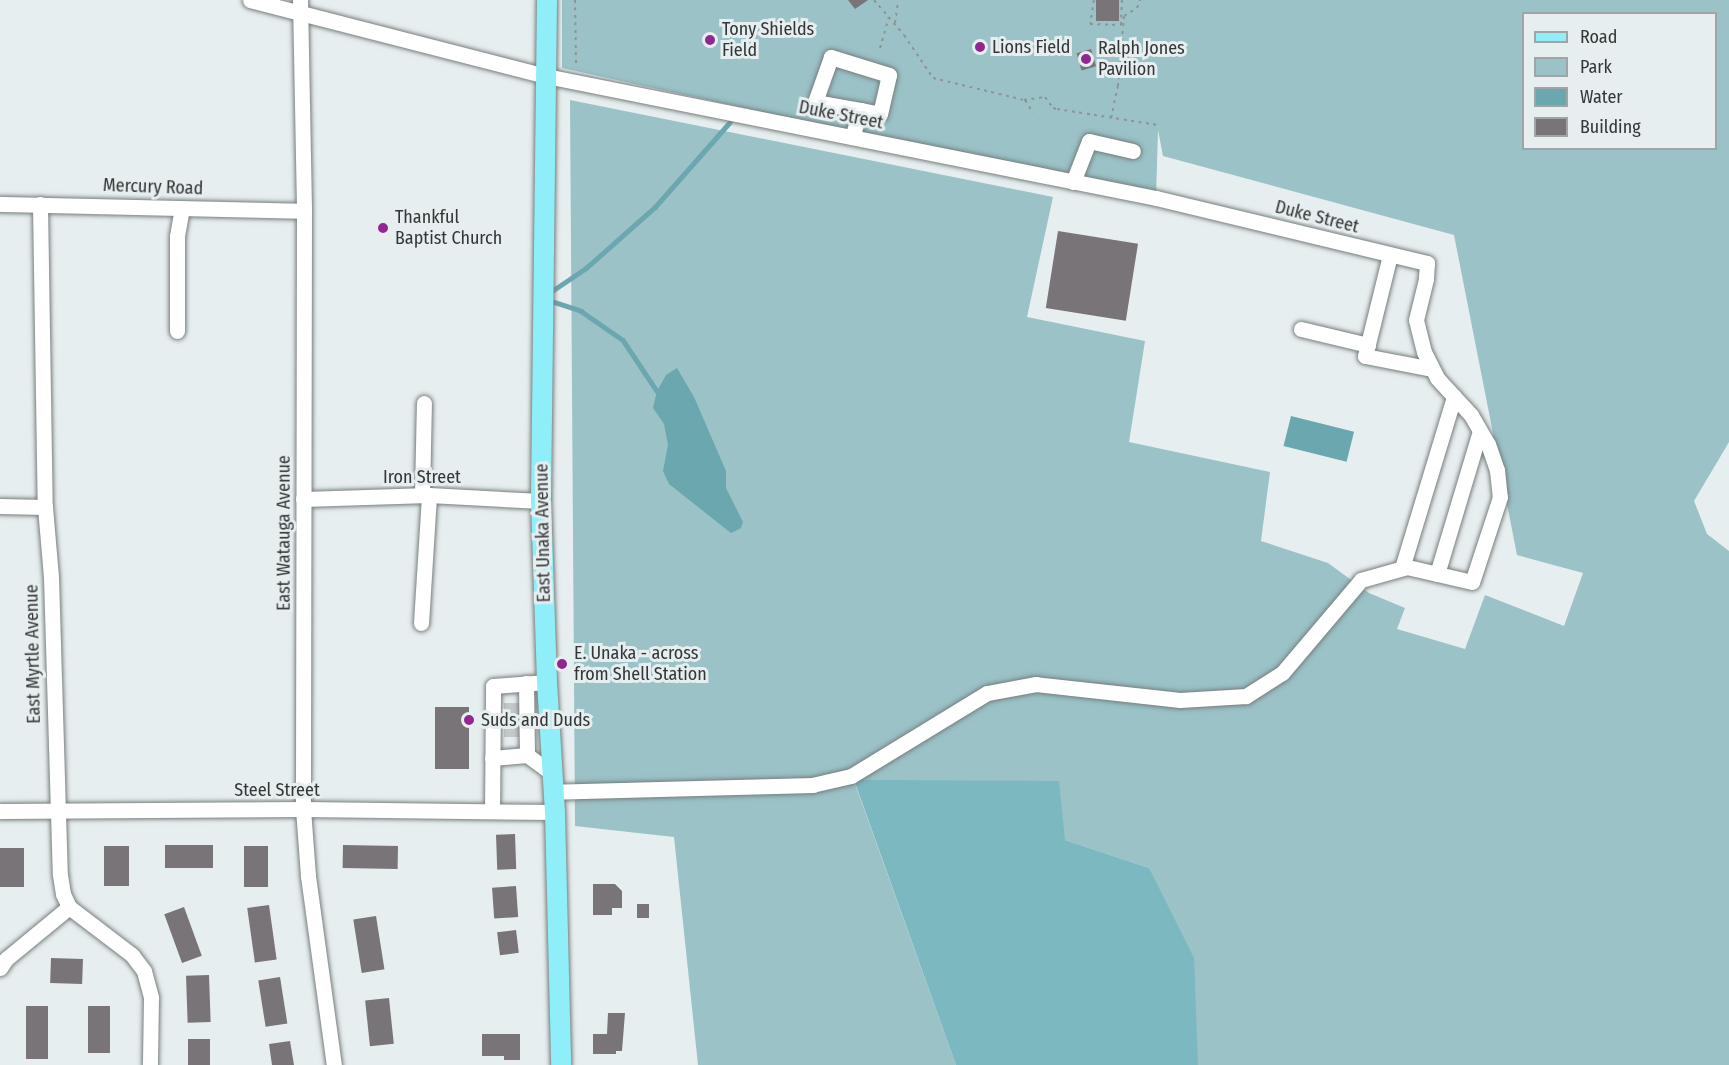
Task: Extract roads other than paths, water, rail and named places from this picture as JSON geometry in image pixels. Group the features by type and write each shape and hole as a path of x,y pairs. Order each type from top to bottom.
{"main road":[{"name":"East Unaka Avenue","path":"547,0 541,501 547,682 554,783 561,1065"}],"street":[{"name":"Duke Street","path":"250,0 300,6 546,76 1156,198 1427,263 1426,279 1416,320 1424,352 1432,369"},
{"name":"East Watauga Avenue","path":"300,6 304,211 303,809 308,876 334,1065"},
{"path":"831,57 889,75 880,114 861,110 815,102 831,57"},
{"path":"852,137 861,110"},
{"path":"1073,182 1089,141 1133,151"},
{"name":"Mercury Road","path":"0,204 304,211"},
{"name":"East Myrtle Avenue","path":"40,204 45,507 51,577 56,811 61,884 69,907"},
{"path":"177,331 177,236 182,208"},
{"path":"526,683 524,730 527,755 554,783 813,785 851,776 987,693 1036,684 1180,700 1246,696 1282,673 1361,580 1402,568 1472,582 1500,497 1497,470 1480,431 1471,415 1432,369 1365,356 1390,255"},
{"path":"1301,328 1368,345"},
{"path":"1402,568 1454,397"},
{"path":"421,623 425,495 424,403"},
{"path":"1437,574 1480,431"},
{"name":"Iron Street","path":"303,499 425,495 541,501"},
{"path":"0,506 45,507"},
{"path":"492,811 492,758 499,729 499,709 493,686 547,682"},
{"path":"492,758 527,755"},
{"name":"Steel Street","path":"0,810 303,809 555,813"},
{"path":"0,968 6,959 69,907 132,955 144,971 151,998 150,1065"}],"water":[{"path":"677,368 694,397 726,471 726,488 743,522 741,528 731,533 669,484 663,471 668,445 664,424 653,408 657,391 666,375"},
{"path":"1291,416 1354,432 1347,462 1284,446"}],"waterway":[{"path":"549,293 586,268 655,207 730,122"},
{"path":"548,300 581,311 623,340 657,391"}],"tunnel":[{"path":"504,710 520,710"},
{"path":"504,729 520,729"}],"place":[{"name":"Tony Shields Field","path":"710,40"},
{"name":"Lions Field","path":"980,47"},
{"name":"Ralph Jones Pavilion","path":"1086,59"},
{"name":"Thankful Baptist Church","path":"383,228"},
{"name":"E. Unaka - across from Shell Station","path":"562,664"},
{"name":"Suds and Duds","path":"469,720"}]}
